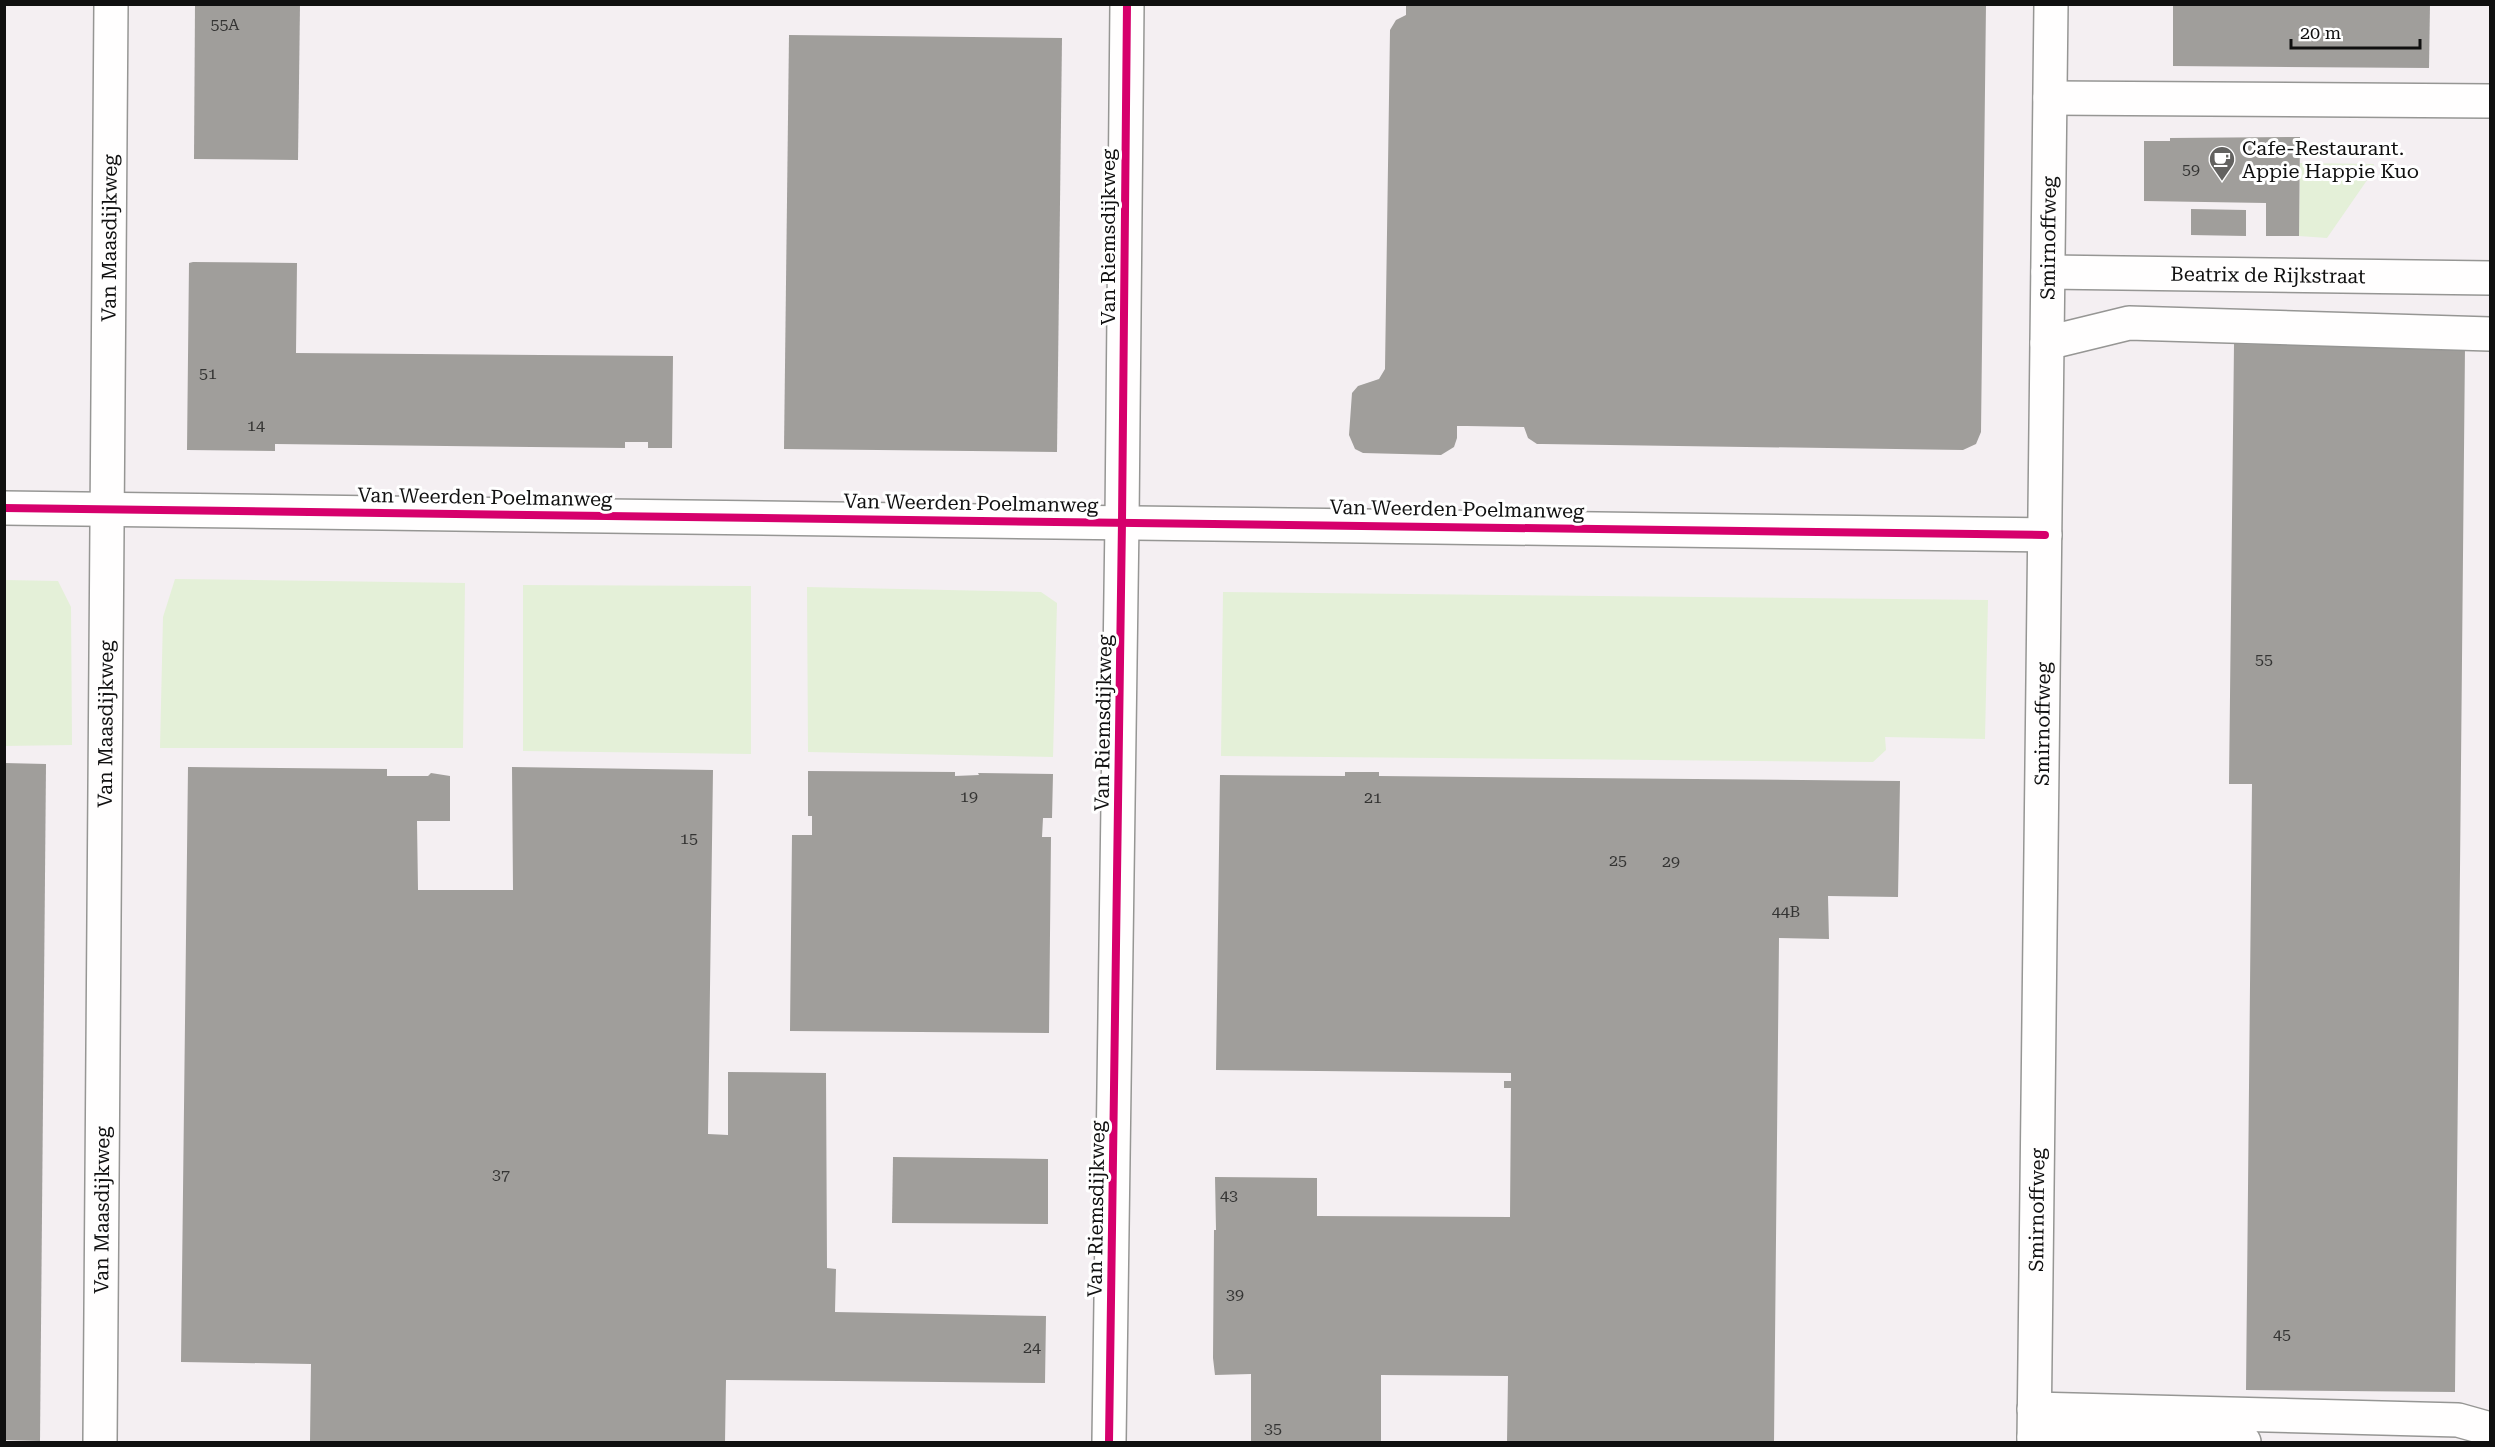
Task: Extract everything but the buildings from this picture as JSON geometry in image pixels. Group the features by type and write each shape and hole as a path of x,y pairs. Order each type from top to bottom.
{"street":[{"name":"Van Maasdijkweg","path":"100,1443 111,4"},
{"name":"Van Riemsdijkweg","path":"1109,1443 1127,4"},
{"name":"Smirnoffweg","path":"2034,1430 2051,4"},
{"path":"2050,98 2490,101"},
{"name":"Beatrix de Rijkstraat","path":"2048,272 2490,278"},
{"path":"2047,343 2129,323 2490,334"},
{"name":"Van Weerden Poelmanweg","path":"4,507 2045,535"},
{"path":"2034,1430 2457,1420 2490,1429"},
{"path":"2034,1430 2244,1443"}],"shaded area":[{"path":"5,5 2490,5 2490,1442 5,1442"}],"green space":[{"path":"2300,163 2374,164 2372,173 2327,238 2299,236"},
{"path":"175,579 465,583 463,748 160,748 163,617"},
{"path":"5,580 58,581 71,607 72,745 5,746"},
{"path":"523,585 751,586 751,754 523,751"},
{"path":"807,587 1041,592 1057,603 1053,757 808,752"},
{"path":"1223,592 1988,600 1985,739 1885,737 1886,750 1873,762 1221,756"}],"cycle path":[{"path":"1109,1442 1127,4"},
{"path":"4,508 2045,535"}],"place":[{"name":"Cafe-Restaurant. Appie Happie Kuo","path":"2222,182"}]}
